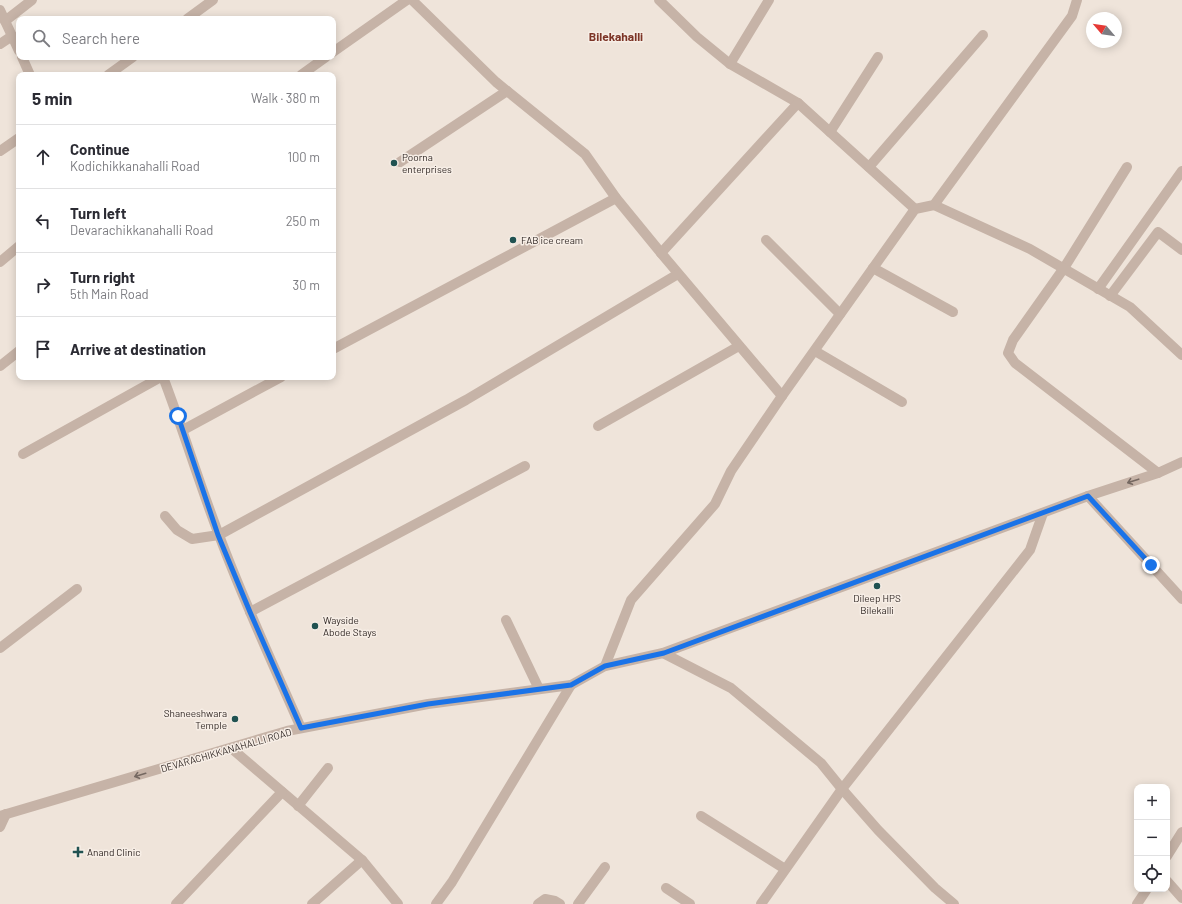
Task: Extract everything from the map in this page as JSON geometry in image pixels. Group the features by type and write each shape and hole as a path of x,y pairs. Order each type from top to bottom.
{"street":[{"path":"5,21 32,0"},
{"path":"191,16 213,0"},
{"path":"336,50 407,0"},
{"path":"412,0 496,82 585,154 616,198 678,274 782,396"},
{"path":"659,0 697,37 730,64 798,103 915,209"},
{"path":"730,64 769,0"},
{"path":"934,205 1072,16 1077,0"},
{"path":"0,10 16,45"},
{"path":"869,167 983,35"},
{"path":"0,44 12,36"},
{"path":"830,132 878,57"},
{"path":"23,60 29,72"},
{"path":"112,72 129,60"},
{"path":"305,72 322,60"},
{"path":"400,162 507,91"},
{"path":"661,253 798,103"},
{"path":"0,151 16,140"},
{"path":"1127,167 1064,268 1013,340 1008,353 1015,363 1158,473"},
{"path":"1098,288 1182,172"},
{"path":"336,347 616,198"},
{"path":"605,666 631,600 716,504 731,471 782,396 915,209 934,205 1030,249 1130,307 1182,355"},
{"path":"1110,296 1158,232 1182,250"},
{"path":"766,240 840,314"},
{"path":"0,262 16,249"},
{"path":"873,268 952,312"},
{"path":"165,516 177,530 192,539 218,535 466,400 678,274"},
{"path":"598,426 739,346"},
{"path":"814,351 902,402"},
{"path":"0,366 16,353"},
{"path":"23,454 157,380"},
{"path":"163,380 183,430 218,535 301,728"},
{"path":"183,430 275,380"},
{"name":"DEVARACHIKKANAHALLI ROAD","path":"3,815 287,731 428,704 571,685 605,666 664,653 1088,496 1158,473 1182,462"},
{"path":"250,612 525,466"},
{"path":"1088,496 1182,599"},
{"path":"761,904 842,789 1030,550 1042,513"},
{"path":"0,648 77,589"},
{"path":"506,620 539,690"},
{"path":"664,653 731,688 821,763 878,830 935,888 954,904"},
{"path":"436,904 452,882 571,685"},
{"path":"231,748 362,860 398,904"},
{"path":"298,806 328,768"},
{"path":"176,904 282,792"},
{"path":"0,827 3,815"},
{"path":"701,816 785,869"},
{"path":"1170,851 1182,832"},
{"path":"312,904 362,860"},
{"path":"578,904 605,867"},
{"path":"1170,884 1182,898"},
{"path":"666,888 690,904"},
{"path":"1137,904 1145,892"},
{"path":"538,904 544,899 555,900 560,904"}],"place":[{"name":"Poorna enterprises","path":"394,163"},
{"name":"FAB ice cream","path":"513,240"},
{"name":"Dileep HPS Bilekalli","path":"877,586"},
{"name":"Wayside Abode Stays","path":"315,626"},
{"name":"Shaneeshwara Temple","path":"235,719"},
{"name":"Anand Clinic","path":"78,852"}],"district":[{"name":"Bilekahalli","path":"616,37"}],"route":[{"path":"178,416 218,535 301,728 428,704 571,685 605,666 664,653 1088,496 1151,565"}]}
